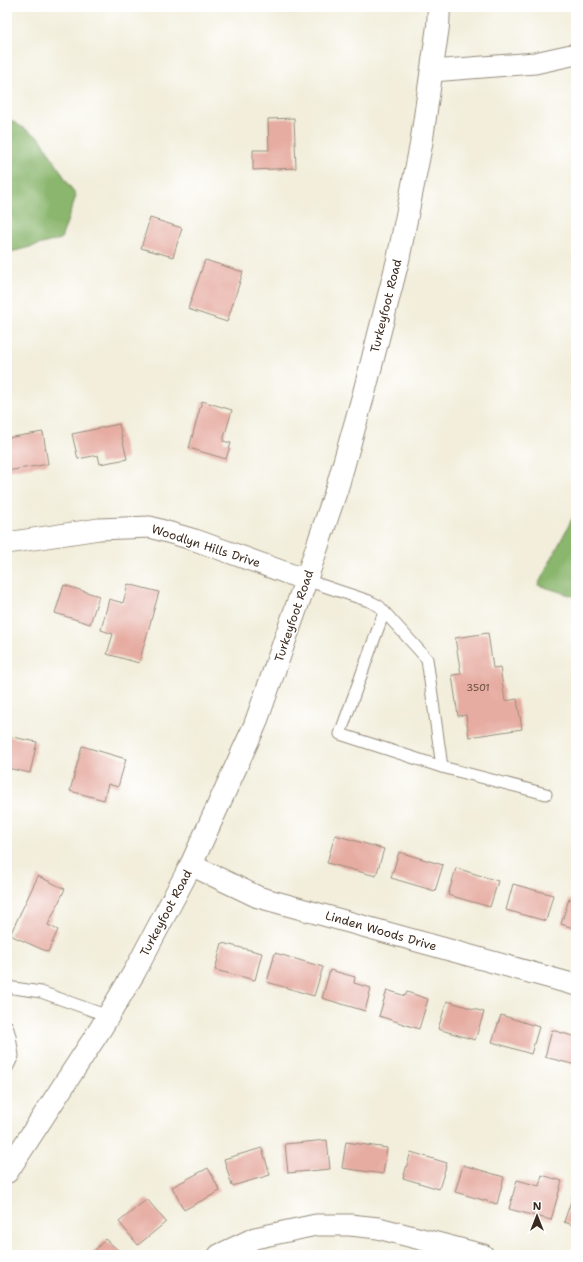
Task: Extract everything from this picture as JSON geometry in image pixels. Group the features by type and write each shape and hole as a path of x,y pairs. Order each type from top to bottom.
{"main road":[{"name":"Turkeyfoot Road","path":"7,1172 108,1016 135,971 191,865 255,725 337,488 364,393 398,260 421,145 438,26 439,7"}],"street":[{"path":"432,71 535,63 576,54"},
{"name":"Woodlyn Hills Drive","path":"7,543 99,529 150,527 195,540 306,580"},
{"name":"Linden Woods Drive","path":"191,865 258,897 576,985"},
{"path":"219,1255 258,1247 316,1225 350,1225 378,1228 483,1255"}],"lane":[{"path":"306,580 369,601 379,606 427,659 442,767"},
{"path":"384,612 340,734 442,767 546,794"},
{"path":"7,987 41,992 108,1016"},
{"path":"7,1026 13,1056 7,1068"}],"green space":[{"path":"7,118 40,138 76,196 61,239 7,253"},
{"path":"576,511 576,597 538,585"}],"building":[{"path":"273,7 290,7 290,8 273,9"},
{"path":"294,118 296,168 253,170 253,150 269,150 268,119"},
{"path":"150,218 182,228 173,257 141,248"},
{"path":"205,260 243,272 227,322 188,309"},
{"path":"202,401 232,410 223,441 231,443 226,459 189,448"},
{"path":"119,424 127,459 100,464 98,455 78,459 72,434"},
{"path":"43,432 48,464 7,471 7,438"},
{"path":"128,584 159,592 139,663 107,654 113,634 101,630 109,599 123,603"},
{"path":"64,585 99,596 90,624 55,613"},
{"path":"488,633 493,668 500,667 505,701 517,699 522,729 469,737 466,715 458,716 452,675 461,674 455,638"},
{"path":"7,736 37,742 30,773 7,768"},
{"path":"82,746 126,759 118,787 108,784 104,800 70,791"},
{"path":"335,835 384,849 376,876 327,863"},
{"path":"399,852 443,865 435,891 391,878"},
{"path":"456,868 498,881 490,907 448,895"},
{"path":"38,876 65,889 48,925 58,930 48,952 10,935"},
{"path":"513,884 553,895 546,921 506,910"},
{"path":"569,899 576,901 576,929 561,924"},
{"path":"222,943 262,953 255,980 215,970"},
{"path":"275,953 323,967 314,996 267,982"},
{"path":"330,970 355,977 354,983 371,988 365,1011 322,998"},
{"path":"387,990 405,996 407,992 428,999 419,1029 379,1016"},
{"path":"447,1001 484,1012 475,1040 438,1029"},
{"path":"501,1015 539,1027 531,1054 492,1042"},
{"path":"552,1030 576,1037 576,1065 545,1057"},
{"path":"327,1140 330,1169 288,1173 285,1144"},
{"path":"346,1142 387,1148 383,1174 342,1168"},
{"path":"262,1148 270,1175 232,1186 224,1159"},
{"path":"411,1152 447,1163 439,1189 403,1178"},
{"path":"463,1165 504,1177 497,1204 455,1192"},
{"path":"208,1168 220,1191 184,1210 172,1187"},
{"path":"542,1175 562,1181 551,1220 509,1209 517,1180 539,1186"},
{"path":"573,1195 576,1196 576,1226 564,1222"},
{"path":"147,1199 166,1222 138,1245 119,1222"},
{"path":"105,1239 124,1255 91,1255"}]}
